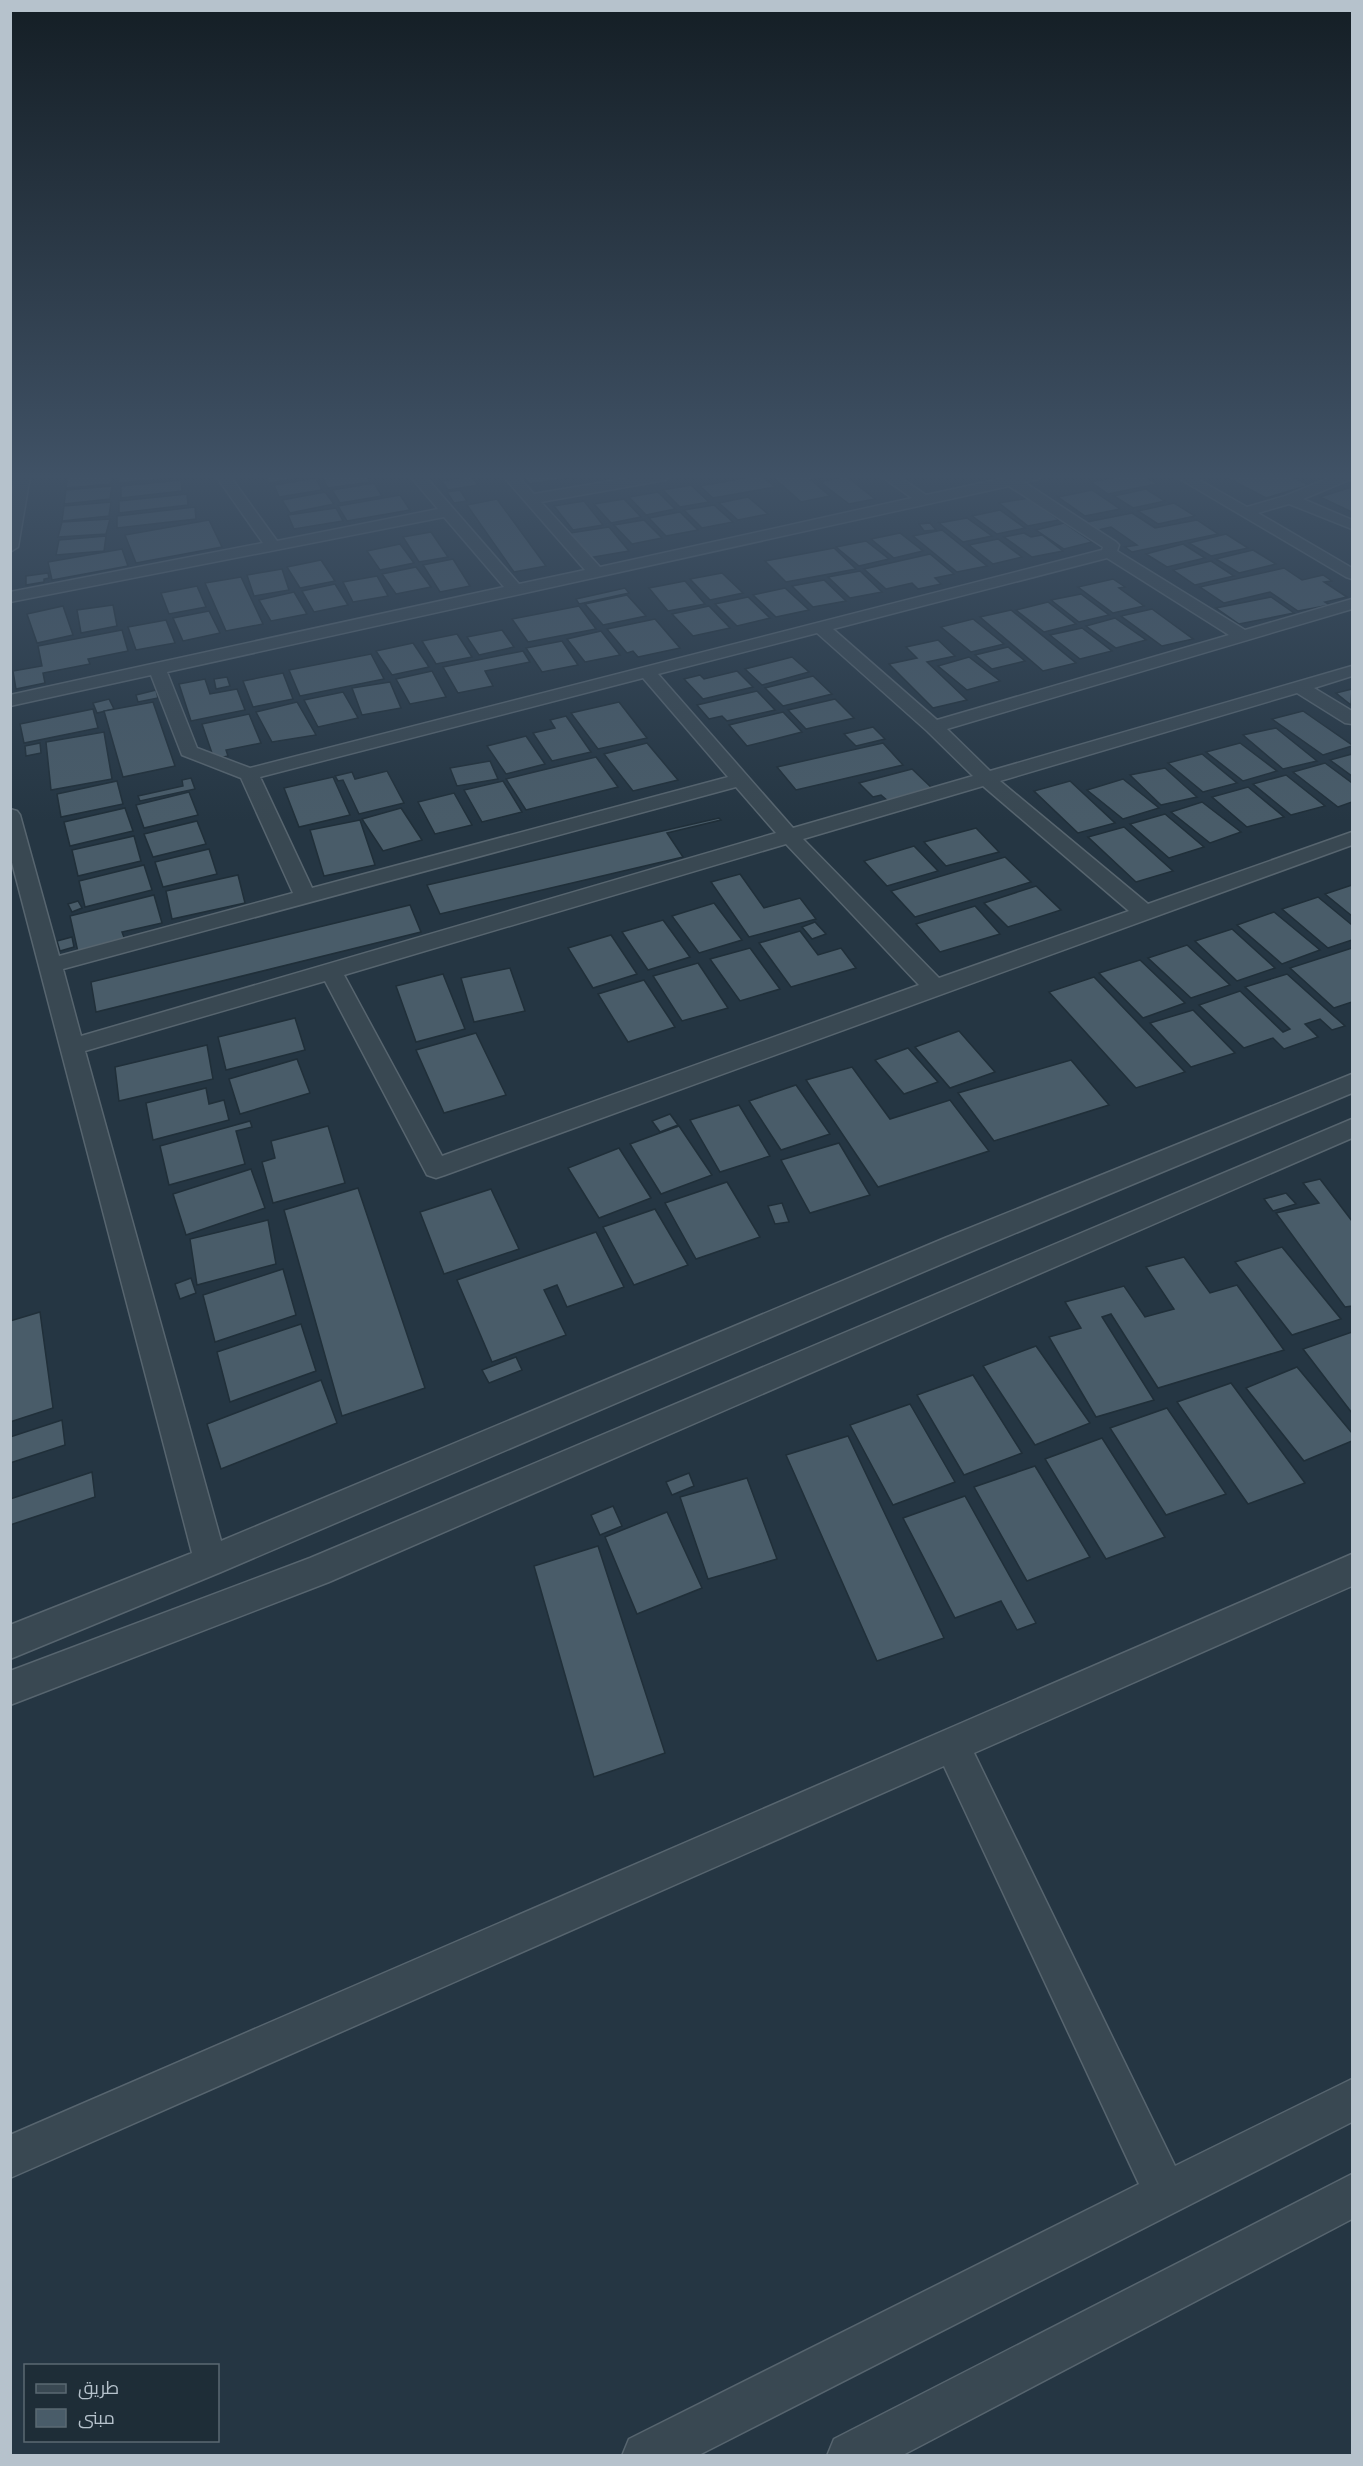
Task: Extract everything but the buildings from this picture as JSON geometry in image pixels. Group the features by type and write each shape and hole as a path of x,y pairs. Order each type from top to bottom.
{"street":[{"path":"10,597 41,591"},
{"path":"10,700 510,591"},
{"path":"157,668 189,751 249,774 960,591"},
{"path":"1171,591 1244,636"},
{"path":"934,727 1353,604"},
{"path":"820,627 934,727 988,780 1146,914"},
{"path":"72,1047 1353,671"},
{"path":"647,672 790,837 936,989"},
{"path":"1299,686 1353,720"},
{"path":"249,774 304,897"},
{"path":"51,965 741,780"},
{"path":"10,815 210,1561"},
{"path":"332,971 436,1168 1353,838"},
{"path":"10,1642 210,1561 955,1246 1353,1083"},
{"path":"10,1688 317,1571 1352,1128"},
{"path":"10,2157 1353,1570"},
{"path":"952,1745 1166,2194"},
{"path":"646,2456 1353,2100"},
{"path":"851,2456 1353,2196"}]}
